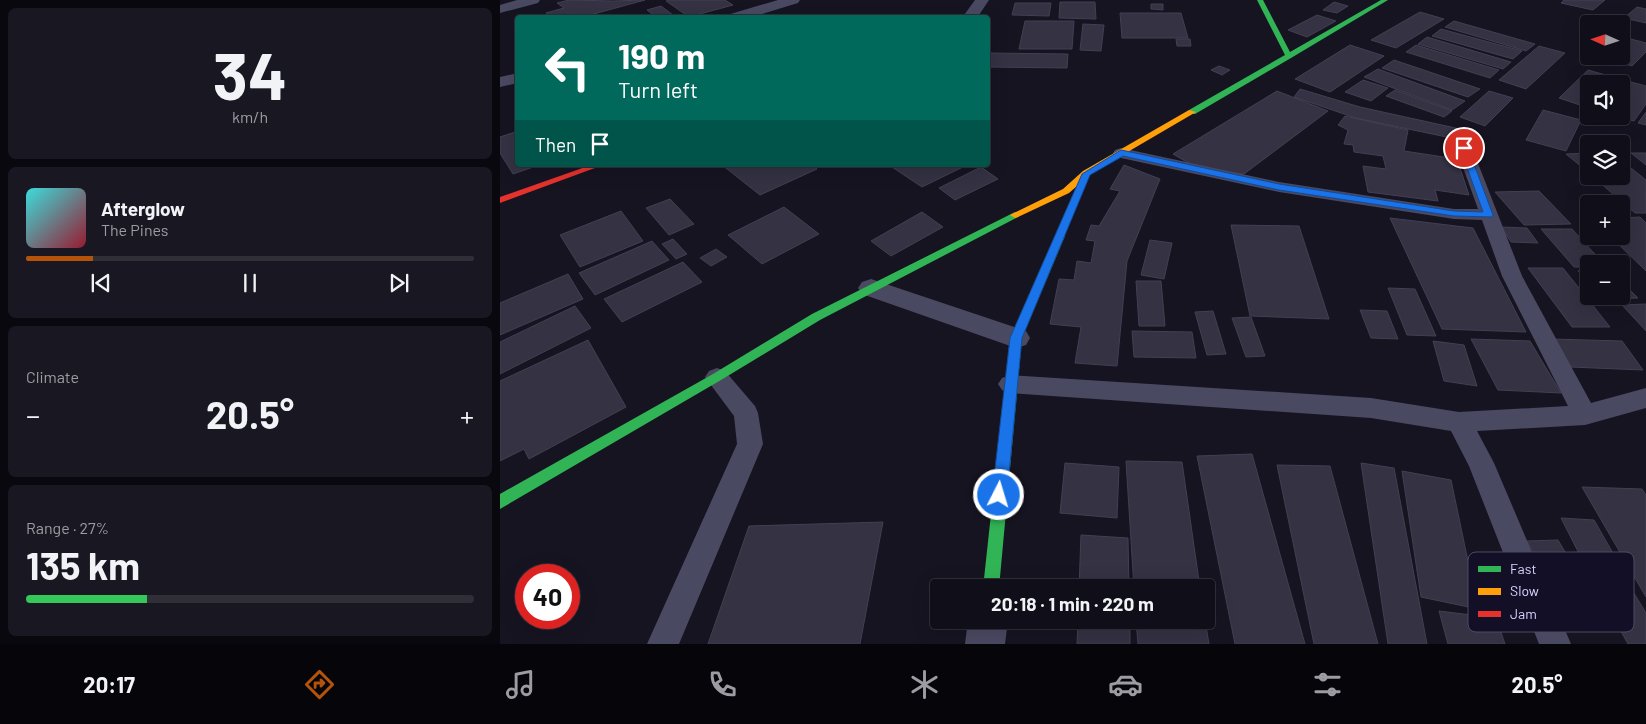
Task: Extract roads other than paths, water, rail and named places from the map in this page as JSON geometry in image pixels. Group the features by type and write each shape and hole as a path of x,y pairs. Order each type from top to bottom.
{"street":[{"path":"500,9 533,0"},
{"path":"742,15 793,0"},
{"path":"970,15 982,0"},
{"path":"1260,0 1289,57"},
{"path":"500,502 717,377 816,317 979,232 1066,191 1086,174 1121,153 1385,0"},
{"path":"500,82 515,79"},
{"path":"500,200 593,167"},
{"path":"992,579 1016,338 1086,174"},
{"path":"871,288 1016,338"},
{"path":"985,644 987,629"}],"lane":[{"path":"1464,148 1512,276 1585,415"},
{"path":"1121,153 1279,187 1454,214 1488,215"},
{"path":"663,644 750,444 746,414 717,377"},
{"path":"1010,384 1371,408 1460,422 1585,415 1646,398"},
{"path":"1460,422 1481,464 1518,552"},
{"path":"1551,632 1556,644"}]}
